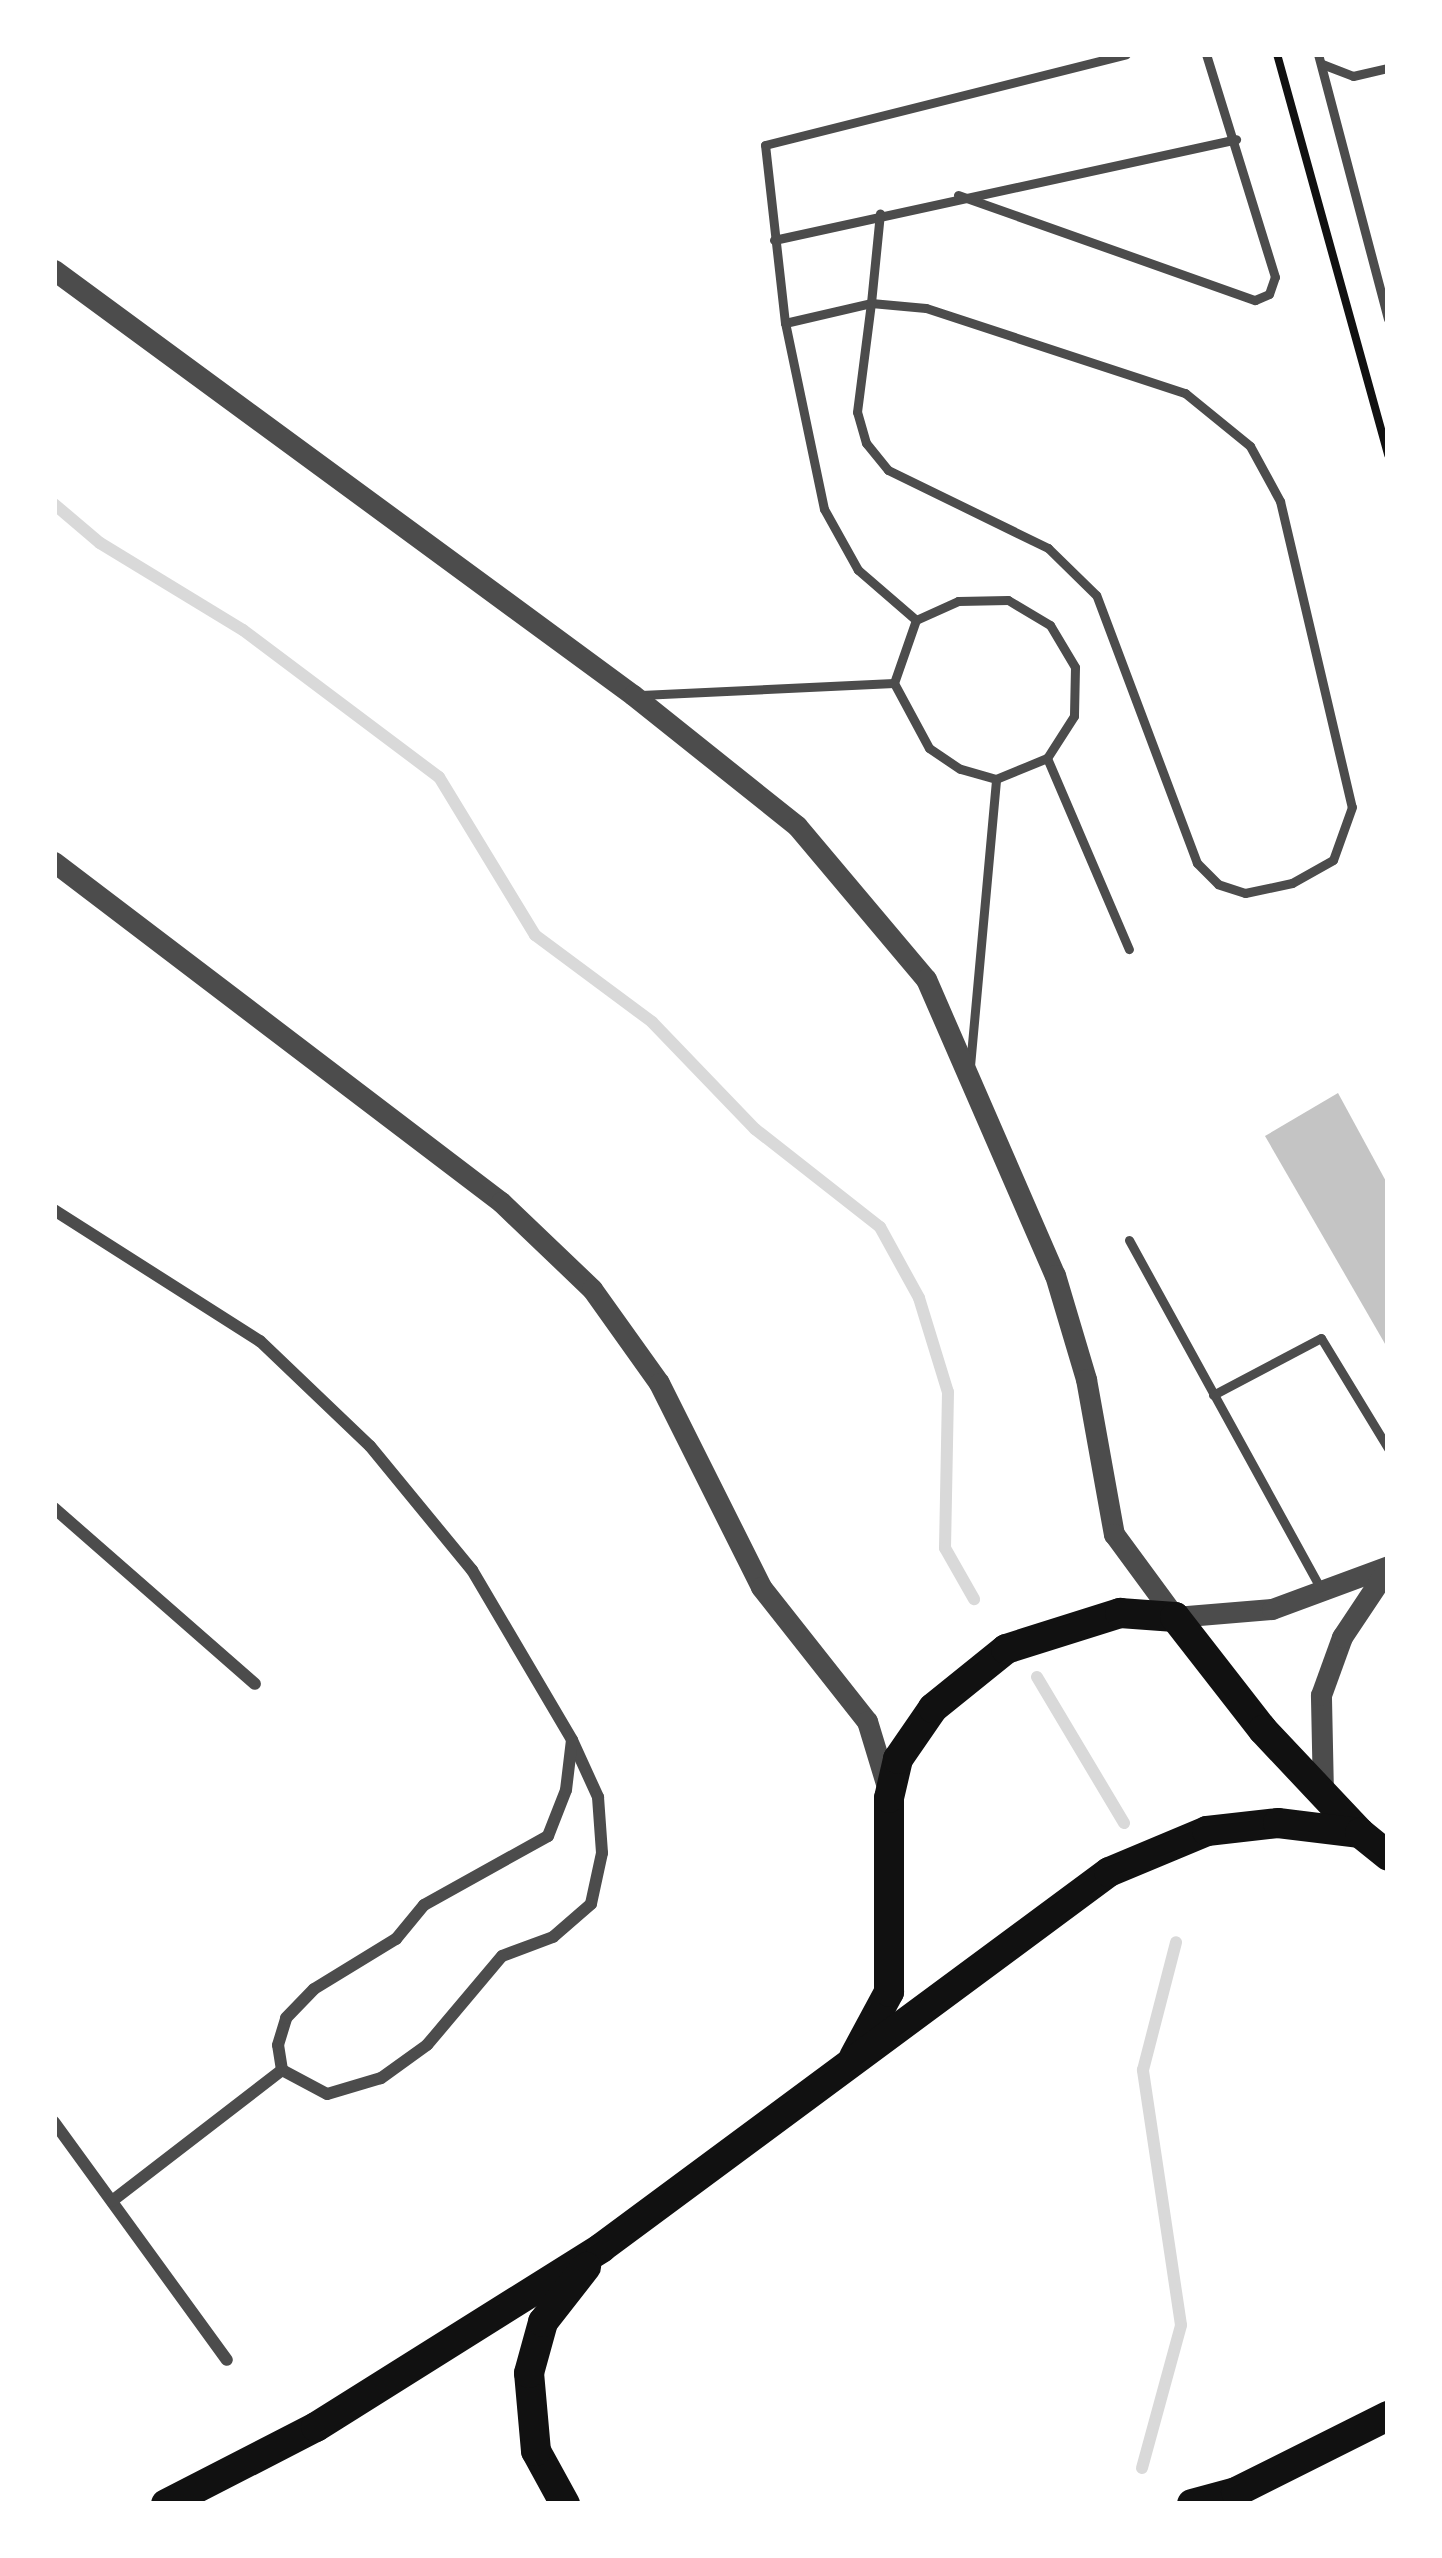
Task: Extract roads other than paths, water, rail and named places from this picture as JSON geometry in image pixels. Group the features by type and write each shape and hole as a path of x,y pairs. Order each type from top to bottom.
{"main road":[{"path":"853,2059 889,1992 889,1798 898,1759 933,1708 1006,1649 1120,1613 1175,1617 1323,1795 1388,1856"},
{"path":"166,2504 316,2427 601,2248 853,2059 922,2016 1109,1872 1207,1831 1278,1823 1360,1833"},
{"path":"565,2504 536,2451 529,2373 543,2322 601,2248"},
{"path":"1192,2504 1236,2492 1388,2416"}],"street":[{"path":"54,270 633,695 797,826 926,979 1054,1274 1086,1379 1114,1534 1175,1617 1230,1616 1322,1592 1388,1567"},
{"path":"54,862 501,1202 592,1289 659,1382 760,1586 866,1721 889,1798"},
{"path":"54,1210 260,1341 370,1446 472,1570 572,1740 598,1797 602,1853 590,1904 554,1937 502,1957 427,2045 381,2078 327,2094 282,2071"},
{"path":"54,1508 255,1684"},
{"path":"1323,1795 1321,1695 1342,1637 1388,1567"},
{"path":"282,2071 278,2045 286,2018 314,1990 396,1939 424,1905 548,1837 566,1790 572,1740"},
{"path":"112,2201 282,2071"},
{"path":"54,2122 227,2360"}],"lane":[{"path":"916,620 837,542 785,323 762,166 765,146 778,136 1126,54"},
{"path":"958,195 1255,300 1269,295 1275,277 1206,54"},
{"path":"1320,59 1353,76 1388,68"},
{"path":"1320,59 1388,319"},
{"path":"774,240 958,195 1236,140"},
{"path":"785,323 871,303 926,308 1185,393 1250,446 1280,501 1352,807 1333,860 1292,883 1245,893 1218,884 1197,863 1096,595 1048,548 888,470 866,443 856,412 871,303 880,213"},
{"path":"1008,600 1050,625 1075,667 1074,716 1047,758 996,779 959,770 929,748 894,683 916,620 958,601 1008,600"},
{"path":"633,695 894,683"},
{"path":"1047,758 1129,949"},
{"path":"969,1072 996,779"},
{"path":"1129,1240 1322,1592"},
{"path":"1214,1395 1321,1337 1388,1448"}],"waterway":[{"path":"54,504 100,543 243,630 439,777 535,935 652,1022 755,1129 880,1227 919,1298 948,1392 945,1548 974,1599"},
{"path":"1037,1677 1124,1823"},
{"path":"1142,2468 1181,2325 1143,2070 1176,1942"}]}
